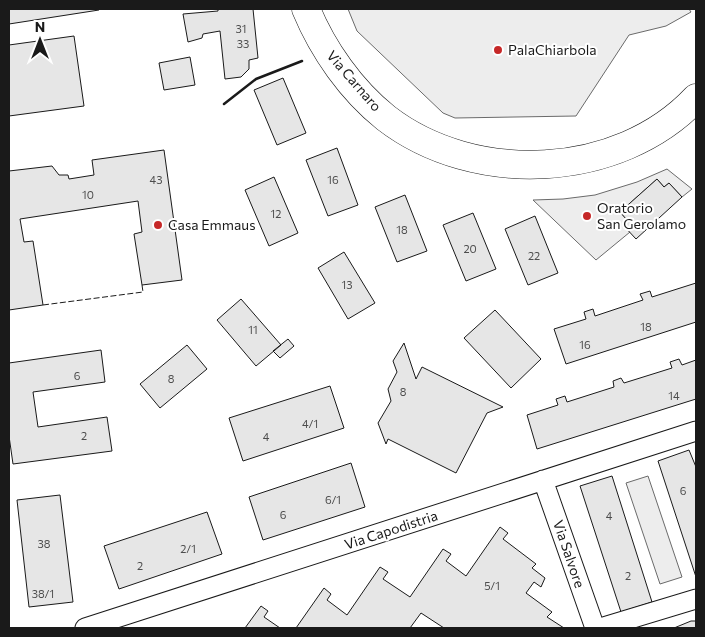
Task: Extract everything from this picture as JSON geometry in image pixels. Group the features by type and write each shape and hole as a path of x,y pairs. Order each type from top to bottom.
{"main road":[{"name":"Via Carnaro","path":"306,9 327,51 342,72 386,117 413,135 444,150 479,160 512,164 546,164 586,158 610,151 660,128 686,109 696,98"}],"street":[{"name":"Via Capodistria","path":"85,628 696,431"},
{"name":"Via Salvore","path":"543,480 594,628"},
{"path":"600,628 696,599"}],"shaded area":[{"name":"PalaChiarbola","path":"348,9 689,9 691,12 666,26 629,35 576,116 455,118 443,113 357,31"},
{"name":"Oratorio San Gerolamo","path":"667,169 692,189 682,197 669,183 664,187 657,179 620,212 627,220 623,225 630,232 596,260 533,200 595,195 637,182"},
{"path":"648,476 682,577 660,584 626,483"}],"building":[{"path":"9,9 99,9 99,10 9,24"},
{"path":"218,9 253,9 258,58 249,60 249,69 241,77 225,79 220,31 203,34 202,38 188,42 183,14 218,11"},
{"path":"74,36 84,106 9,116 9,45"},
{"path":"190,57 195,85 164,90 159,63"},
{"path":"283,78 306,133 277,145 254,90"},
{"path":"337,148 358,205 328,216 306,160"},
{"name":"Casa Emmaus","path":"164,150 182,280 142,285 134,234 142,232 138,201 20,219 24,242 33,241 43,305 9,310 9,171 52,166 59,175 68,175 69,179 94,175 92,160"},
{"path":"274,177 298,233 269,246 245,190"},
{"path":"657,179 664,187 669,183 682,197 636,239 623,225 627,220 620,212"},
{"path":"405,195 427,251 397,262 375,207"},
{"path":"473,213 496,269 466,281 443,225"},
{"path":"535,216 558,273 528,285 505,229"},
{"path":"344,252 375,303 348,319 318,268"},
{"path":"696,283 696,322 566,364 554,329 586,319 584,312 593,309 595,316 643,300 640,294 650,291 652,297"},
{"path":"241,299 281,345 256,366 217,320"},
{"path":"495,310 541,359 511,388 464,338"},
{"path":"288,339 294,346 280,358 273,351"},
{"path":"404,343 416,379 422,367 503,407 487,413 456,473 388,439 386,444 378,423 391,401 388,389 397,372 393,361"},
{"path":"187,345 207,369 160,408 140,384"},
{"path":"101,350 105,382 33,392 38,427 107,417 112,451 13,464 9,436 9,363"},
{"path":"679,359 682,365 696,360 696,399 537,449 527,415 558,405 556,399 565,396 567,402 614,387 613,381 621,378 624,383 672,368 670,362"},
{"path":"330,386 344,428 243,461 229,418"},
{"path":"689,450 696,467 696,577 658,461"},
{"path":"351,463 365,507 263,540 249,497"},
{"path":"612,476 652,602 621,612 580,486"},
{"path":"60,495 73,602 29,607 17,500"},
{"path":"207,512 222,554 119,589 104,546"},
{"path":"500,527 508,533 503,539 536,564 532,568 545,578 541,587 534,582 526,593 552,612 547,617 564,628 444,628 421,613 410,628 296,628 324,588 331,594 327,600 347,615 380,567 388,572 383,579 410,597 443,549 451,554 446,561 466,576"},
{"path":"261,606 268,611 264,617 280,628 245,628"},
{"path":"691,621 696,621 696,628 674,628"}],"fence":[{"path":"43,305 143,292 142,285"}],"wall":[{"path":"224,104 256,79 302,61"}],"place":[{"name":"PalaChiarbola","path":"498,50"},
{"name":"Oratorio San Gerolamo","path":"587,216"},
{"name":"Casa Emmaus","path":"158,225"}]}
